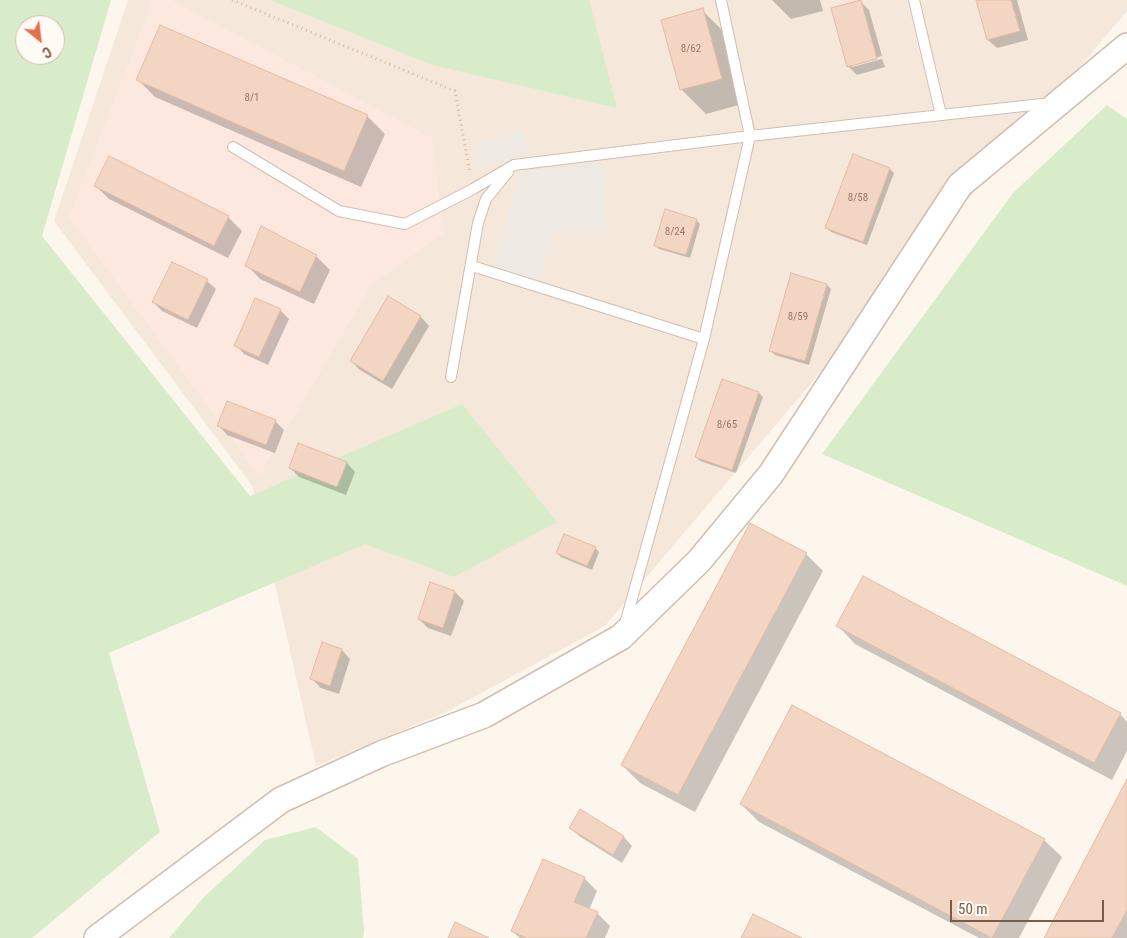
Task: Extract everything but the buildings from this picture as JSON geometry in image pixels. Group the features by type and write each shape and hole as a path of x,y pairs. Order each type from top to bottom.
{"street":[{"path":"97,938 282,800 381,754 484,715 621,637 699,561 771,474 960,185 1127,46"}],"lane":[{"path":"621,637 704,339 750,136 721,0"},
{"path":"914,0 941,115"},
{"path":"234,147 339,211 405,224 473,189 514,165 750,136 1059,102"},
{"path":"452,377 478,223 486,199 514,165"},
{"path":"472,266 704,339"}],"path":[{"path":"232,0 454,91 473,189"}],"shaded area":[{"path":"128,0 1127,0 1127,11 605,626 446,712 316,766 253,487 54,221"},
{"path":"153,0 171,0 432,138 444,233 372,284 259,476 69,217"},
{"path":"524,131 529,154 477,167 471,143"},
{"path":"606,161 606,233 555,232 539,283 491,271 521,173"}],"green space":[{"path":"0,0 111,0 42,236 250,496 462,404 557,522 454,577 365,544 109,653 160,832 32,938 0,938"},
{"path":"270,0 589,0 617,108 432,65"},
{"path":"1107,105 1127,119 1127,586 822,454 1013,193"},
{"path":"316,827 358,859 363,938 169,938 203,898 265,840"}]}
